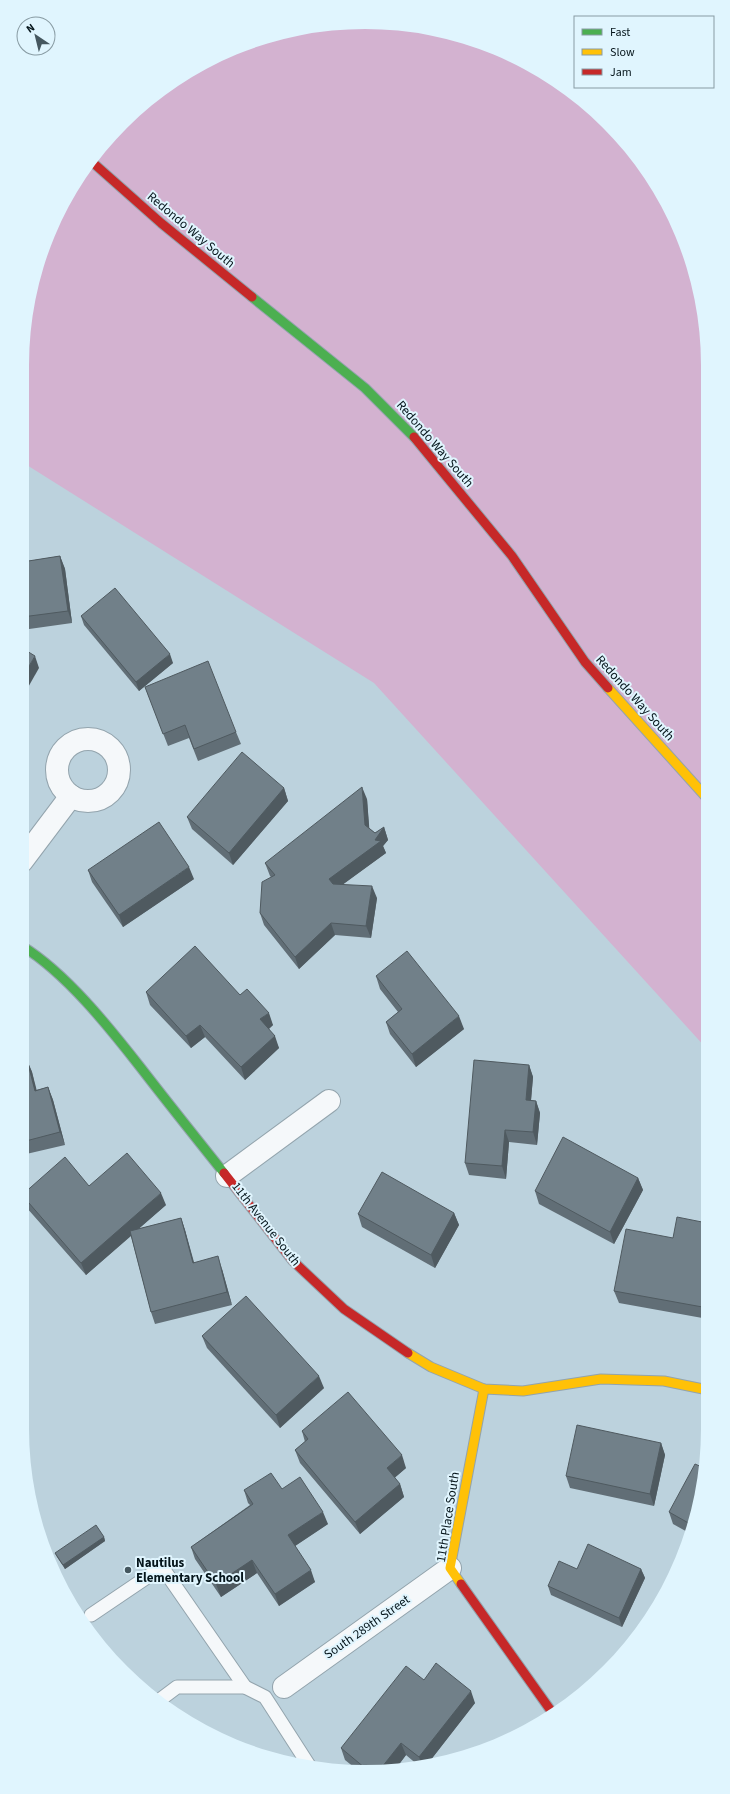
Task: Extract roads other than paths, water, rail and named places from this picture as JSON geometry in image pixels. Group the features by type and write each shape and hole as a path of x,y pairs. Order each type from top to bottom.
{"street":[{"name":"Redondo Way South","path":"95,165 161,223 365,388 407,428 512,556 585,662 701,791"},
{"path":"29,852 71,796"},
{"name":"11th Avenue South","path":"29,950 35,954 79,995 115,1035 293,1261 344,1309 397,1348 431,1367 484,1389 523,1391 601,1379 664,1381 701,1389"},
{"name":"11th Avenue South","path":"227,1176 329,1101"},
{"name":"11th Place South","path":"484,1389 450,1568 550,1709"},
{"name":"South 289th Street","path":"275,1692 450,1568"}],"lane":[{"path":"91,1615 162,1567 245,1687"},
{"path":"163,1698 177,1687 245,1687 275,1692 307,1760"}],"place":[{"name":"Nautilus Elementary School","path":"128,1570"}]}
